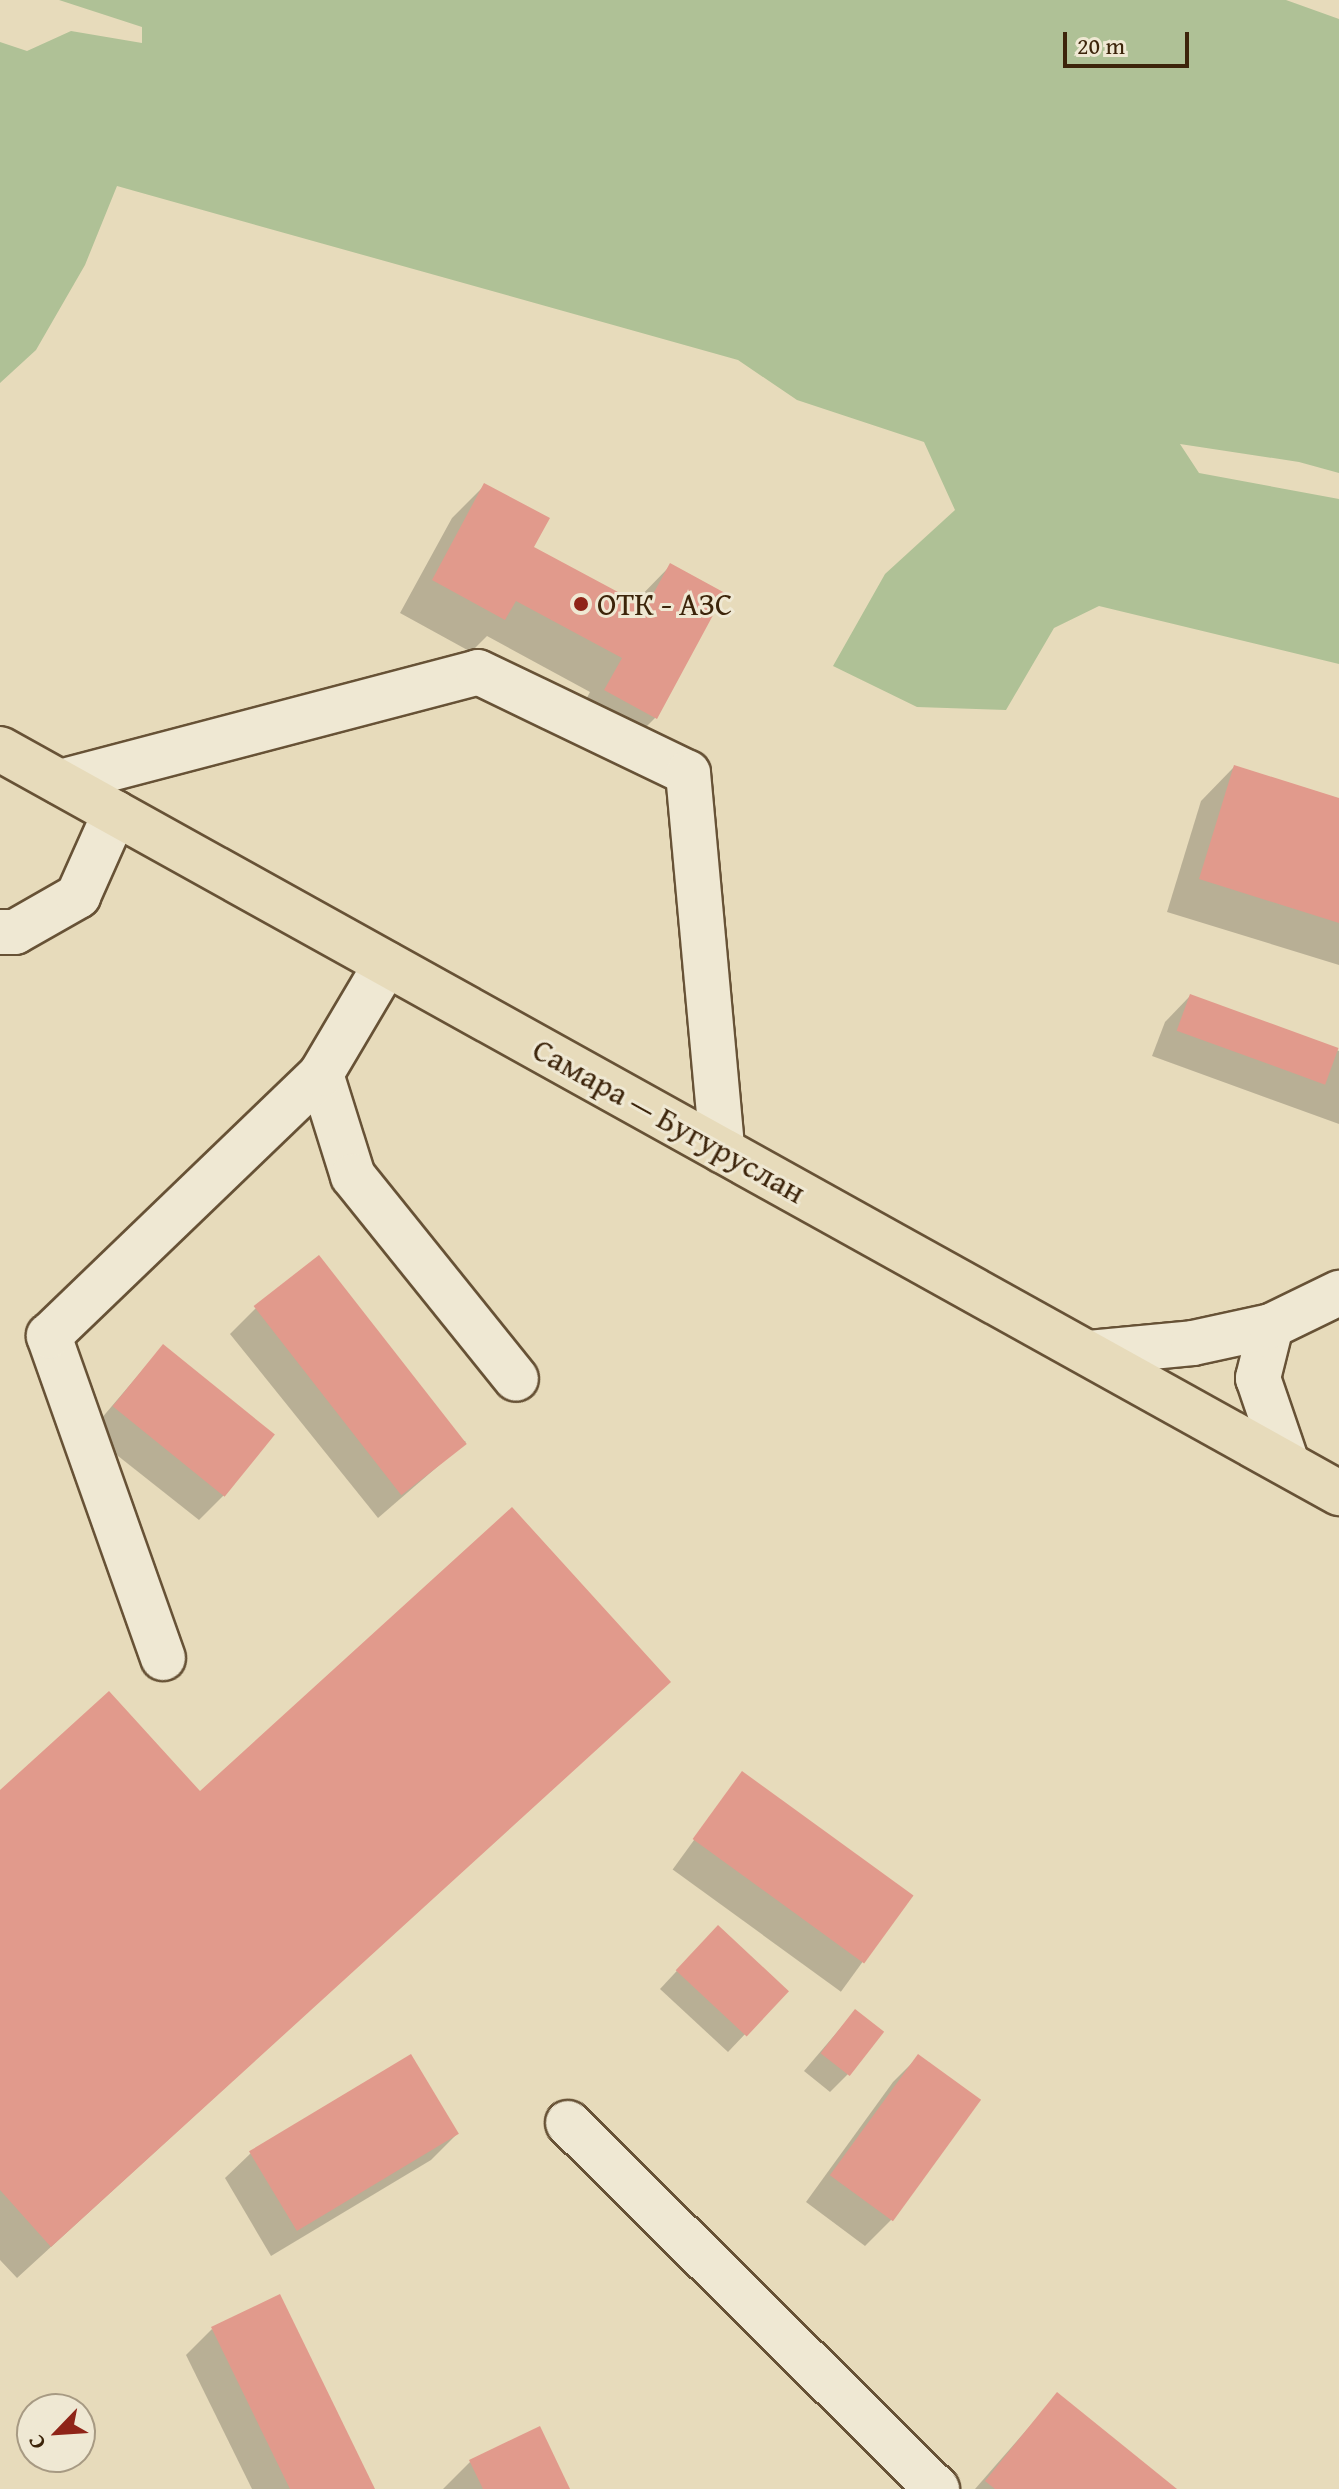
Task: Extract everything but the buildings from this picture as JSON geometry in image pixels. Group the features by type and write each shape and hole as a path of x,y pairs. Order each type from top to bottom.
{"main road":[{"name":"Самара — Бугуруслан","path":"0,749 1339,1493"}],"lane":[{"path":"60,782 478,672 688,773 722,1150"},
{"path":"0,932 15,932 78,896 115,813"},
{"path":"163,1658 49,1336 321,1074 386,964"},
{"path":"321,1074 353,1176 516,1379"},
{"path":"1089,1353 1193,1343 1271,1326 1339,1293"},
{"path":"1271,1326 1258,1378 1287,1463"},
{"path":"568,2123 937,2489"}],"green space":[{"path":"59,0 1286,0 1339,19 1339,473 1299,462 1180,444 1199,473 1339,499 1339,664 1099,606 1054,628 1006,710 917,707 833,666 885,574 955,510 924,442 797,400 738,360 117,186 85,265 36,350 0,383 0,42 27,51 71,31 142,43 142,27"}],"place":[{"name":"ОТК - АЗС","path":"581,604"}]}
